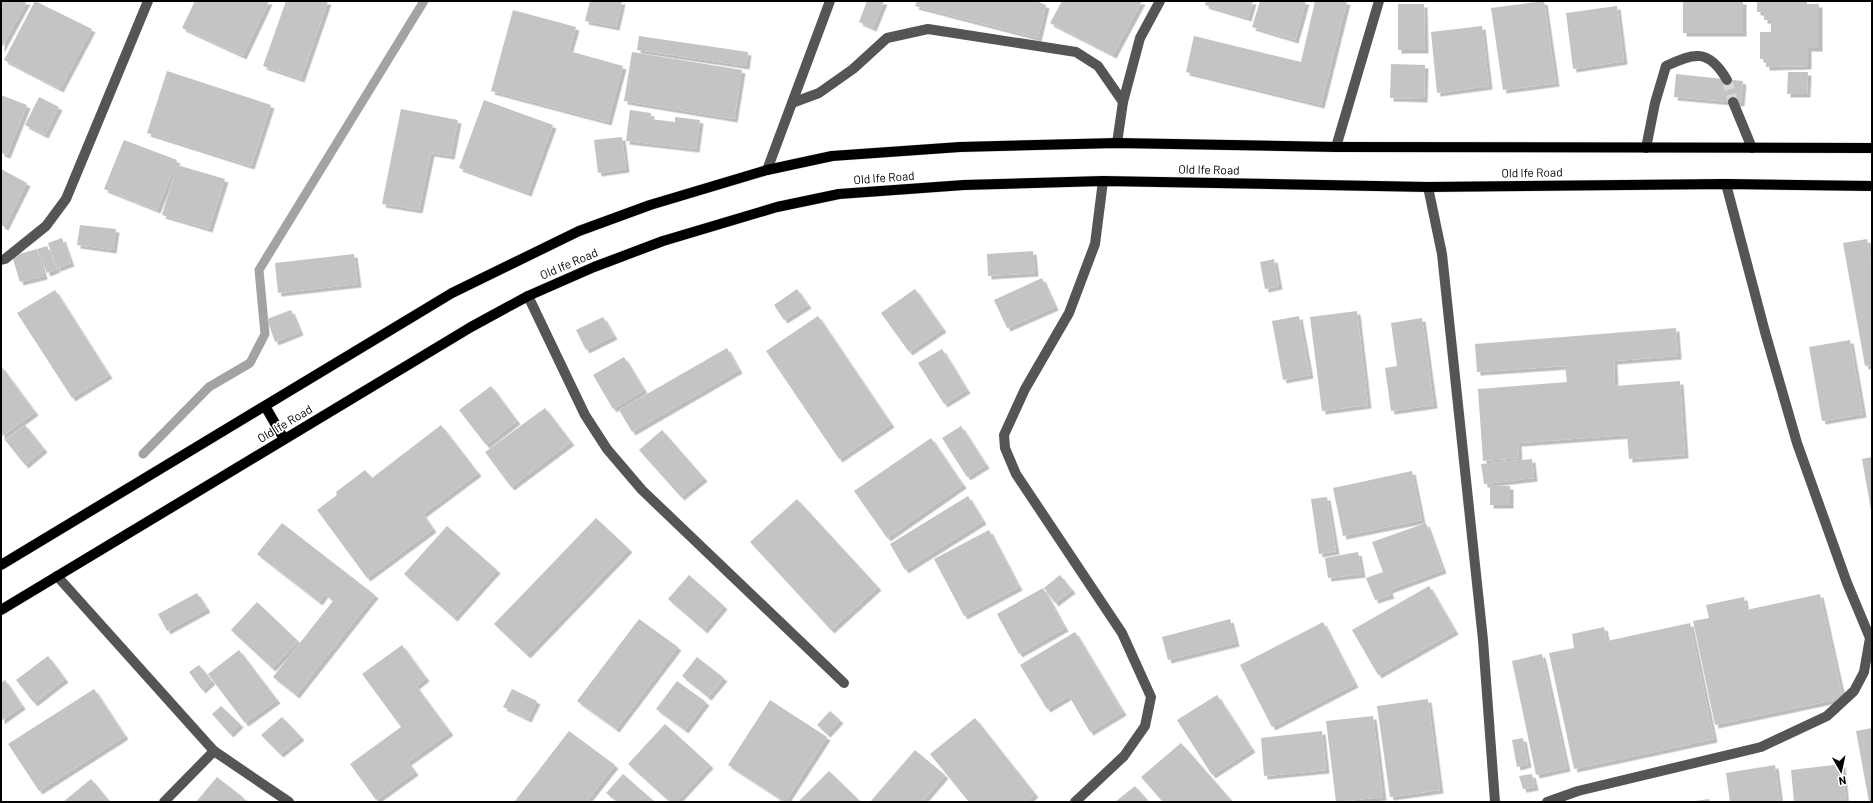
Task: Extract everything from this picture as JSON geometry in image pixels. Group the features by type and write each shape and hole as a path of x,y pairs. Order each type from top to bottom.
{"main road":[{"name":"Old Ife Road","path":"1,565 452,293 579,231 650,205 768,170 832,156 960,147 1117,143 1336,147 1872,148"},
{"name":"Old Ife Road","path":"1,610 471,327 528,296 594,267 663,241 777,207 839,194 964,185 1103,181 1428,187 1726,184 1872,186"},
{"path":"264,406 284,439"}],"street":[{"path":"1,260 5,259 46,226 66,200 148,1"},
{"path":"768,170 830,1"},
{"path":"1117,143 1123,102 1140,38 1160,1"},
{"path":"1336,147 1379,1"},
{"path":"792,103 819,93 853,69 887,38 928,30 1076,52 1098,66 1123,102"},
{"path":"1646,148 1655,103 1666,66 1687,56 1708,58 1719,66 1726,80"},
{"path":"1733,102 1752,148"},
{"path":"1076,802 1124,756 1145,726 1151,697 1122,633 1016,474 1005,448 1004,435 1025,389 1069,313 1095,244 1103,181"},
{"path":"1547,802 1578,791 1761,747 1827,716 1854,691 1864,672 1870,638 1848,583 1797,443 1764,332 1726,184"},
{"path":"1428,187 1442,262 1483,640 1495,802"},
{"path":"528,296 585,415 607,449 642,490 844,683"},
{"path":"57,576 214,751 289,802"},
{"path":"164,802 214,751"}],"building":[{"path":"1,1 27,1 1,49"},
{"path":"35,1 92,29 60,89 4,60"},
{"path":"195,1 269,1 243,56 182,28"},
{"path":"286,1 328,1 301,79 263,66"},
{"path":"590,1 622,1 616,27 585,21"},
{"path":"867,1 884,1 873,28 859,22"},
{"path":"917,1 1036,1 1046,5 1038,38 915,6"},
{"path":"1062,1 1142,1 1113,55 1050,23"},
{"path":"1206,1 1253,1 1248,18 1205,5"},
{"path":"1260,1 1306,1 1295,40 1252,27"},
{"path":"1315,1 1347,1 1321,105 1186,72 1194,36 1301,62"},
{"path":"1544,1 1556,83 1503,90 1491,8"},
{"path":"1683,1 1743,1 1743,33 1683,33"},
{"path":"1757,1 1807,1 1807,4 1819,4 1819,48 1808,48 1808,66 1766,67 1766,59 1760,59 1760,32 1771,32 1771,20 1764,20 1764,12 1757,12"},
{"path":"1398,4 1424,4 1425,50 1398,50"},
{"path":"1617,6 1624,61 1573,69 1566,13"},
{"path":"513,10 576,27 569,51 623,66 608,122 491,91"},
{"path":"1482,26 1489,86 1437,93 1431,32"},
{"path":"639,36 748,52 746,66 637,50"},
{"path":"632,52 742,70 734,119 624,101"},
{"path":"1391,64 1425,65 1424,99 1390,98"},
{"path":"167,71 271,105 251,166 147,133"},
{"path":"1788,72 1808,72 1807,94 1787,94"},
{"path":"1676,74 1743,81 1741,103 1674,97"},
{"path":"1,95 27,105 7,155 1,153"},
{"path":"39,97 59,107 45,135 25,125"},
{"path":"484,100 553,125 528,193 459,168"},
{"path":"401,109 458,120 451,156 431,153 419,210 382,204"},
{"path":"630,110 651,113 650,119 675,122 675,117 700,120 696,149 626,141"},
{"path":"622,137 626,169 598,173 594,140"},
{"path":"124,140 177,160 157,210 104,189"},
{"path":"177,165 225,179 209,229 162,215"},
{"path":"1,169 27,183 5,227 1,225"},
{"path":"80,225 116,229 113,250 77,245"},
{"path":"62,238 71,263 57,268 48,243"},
{"path":"1867,239 1872,266 1872,365 1865,366 1843,243"},
{"path":"47,246 57,269 47,273 37,249"},
{"path":"37,249 44,276 20,282 12,256"},
{"path":"1033,251 1035,273 988,276 987,254"},
{"path":"354,254 358,284 278,293 275,263"},
{"path":"1274,259 1279,286 1265,289 1260,262"},
{"path":"1042,278 1055,307 1007,328 994,300"},
{"path":"797,289 808,305 784,320 774,305"},
{"path":"915,289 943,329 909,352 881,313"},
{"path":"55,290 109,375 72,398 17,313"},
{"path":"291,310 300,332 275,342 267,319"},
{"path":"1357,311 1368,405 1322,411 1310,317"},
{"path":"818,316 891,424 839,459 766,351"},
{"path":"1299,316 1310,375 1283,380 1272,321"},
{"path":"603,317 614,336 586,350 576,330"},
{"path":"1422,318 1434,405 1391,411 1385,368 1397,366 1391,323"},
{"path":"1676,328 1678,356 1614,361 1615,386 1680,381 1685,455 1629,459 1627,435 1518,443 1519,458 1483,461 1478,389 1567,382 1565,366 1477,372 1475,344"},
{"path":"1850,340 1863,414 1822,421 1809,347"},
{"path":"727,348 739,370 632,432 619,410"},
{"path":"942,349 967,390 944,404 918,363"},
{"path":"624,357 644,390 613,409 593,375"},
{"path":"1,366 35,412 1,437"},
{"path":"491,386 517,421 486,445 459,410"},
{"path":"545,408 571,442 511,487 485,452"},
{"path":"25,425 44,449 25,465 5,440"},
{"path":"441,425 478,473 423,514 433,529 367,578 317,510 337,495 336,492 365,470 372,478"},
{"path":"961,426 986,465 967,477 942,438"},
{"path":"662,430 704,478 681,497 639,450"},
{"path":"931,438 963,485 887,538 854,491"},
{"path":"1872,457 1872,510 1871,510 1862,459"},
{"path":"1532,459 1534,478 1484,484 1481,464"},
{"path":"1412,471 1422,520 1343,536 1333,488"},
{"path":"1490,485 1510,486 1510,505 1490,505"},
{"path":"968,496 983,521 905,570 890,544"},
{"path":"1327,497 1336,551 1319,554 1311,499"},
{"path":"797,499 878,587 831,630 750,542"},
{"path":"596,518 629,549 527,655 494,624"},
{"path":"282,523 375,595 296,695 273,677 333,601 325,594 319,602 257,554"},
{"path":"1426,523 1443,570 1389,590 1391,595 1375,600 1366,578 1383,572 1372,542"},
{"path":"447,526 497,570 454,618 404,574"},
{"path":"989,530 1019,587 964,616 934,559"},
{"path":"1358,552 1362,574 1328,578 1325,558"},
{"path":"689,575 724,606 704,630 668,599"},
{"path":"1060,575 1072,590 1055,603 1044,588"},
{"path":"1429,586 1455,631 1378,675 1352,630"},
{"path":"1043,588 1065,628 1019,654 997,614"},
{"path":"197,593 207,609 167,631 158,614"},
{"path":"1820,594 1843,698 1715,725 1693,621 1709,618 1706,605 1744,597 1746,610"},
{"path":"257,602 298,641 272,668 231,630"},
{"path":"639,619 678,647 616,729 577,701"},
{"path":"1230,619 1236,643 1168,660 1162,637"},
{"path":"1323,622 1355,684 1272,727 1240,665"},
{"path":"1690,623 1714,739 1574,769 1549,653 1574,648 1572,634 1604,627 1607,641"},
{"path":"1075,632 1123,712 1090,732 1069,696 1047,709 1020,665"},
{"path":"402,645 426,678 416,686 450,732 408,762 415,772 376,800 350,764 401,727 362,674"},
{"path":"239,650 277,700 245,723 208,674"},
{"path":"1542,654 1567,768 1536,775 1512,661"},
{"path":"48,656 65,679 34,703 16,680"},
{"path":"697,657 724,678 708,697 682,676"},
{"path":"199,665 212,681 202,690 189,672"},
{"path":"5,680 22,706 1,721 1,683"},
{"path":"677,681 706,702 685,730 656,709"},
{"path":"94,689 125,736 39,791 8,744"},
{"path":"512,689 537,701 528,719 503,707"},
{"path":"1217,695 1252,749 1212,775 1177,720"},
{"path":"1428,699 1440,790 1390,797 1377,706"},
{"path":"770,700 827,737 785,802 728,765"},
{"path":"221,706 240,724 230,734 212,714"},
{"path":"830,711 840,720 827,734 817,725"},
{"path":"1373,716 1383,797 1336,802 1326,721"},
{"path":"282,717 301,737 280,754 261,735"},
{"path":"975,718 1035,794 1025,802 969,802 930,754"},
{"path":"665,724 710,765 676,802 670,802 628,764"},
{"path":"1872,728 1872,802 1869,802 1856,731"},
{"path":"569,731 615,765 586,802 516,802 515,801"},
{"path":"1322,731 1326,770 1264,776 1261,738"},
{"path":"1523,738 1528,764 1517,767 1512,740"},
{"path":"1181,743 1232,801 1163,802 1141,777"},
{"path":"915,750 945,775 922,802 870,802"},
{"path":"1842,764 1846,802 1794,802 1791,770"},
{"path":"1775,765 1780,802 1730,802 1726,773"},
{"path":"829,771 861,802 798,802"},
{"path":"623,774 655,802 618,802 606,793"},
{"path":"1532,774 1535,787 1523,789 1519,776"},
{"path":"217,777 244,798 241,802 196,802"},
{"path":"91,779 110,802 63,802"},
{"path":"1135,786 1149,802 1115,802"},
{"path":"1709,799 1710,802 1695,802 1695,801"}],"waterway":[{"path":"143,454 209,387 250,363 265,334 259,270 424,1"}],"tunnel":[{"path":"1727,80 1733,102"}]}
